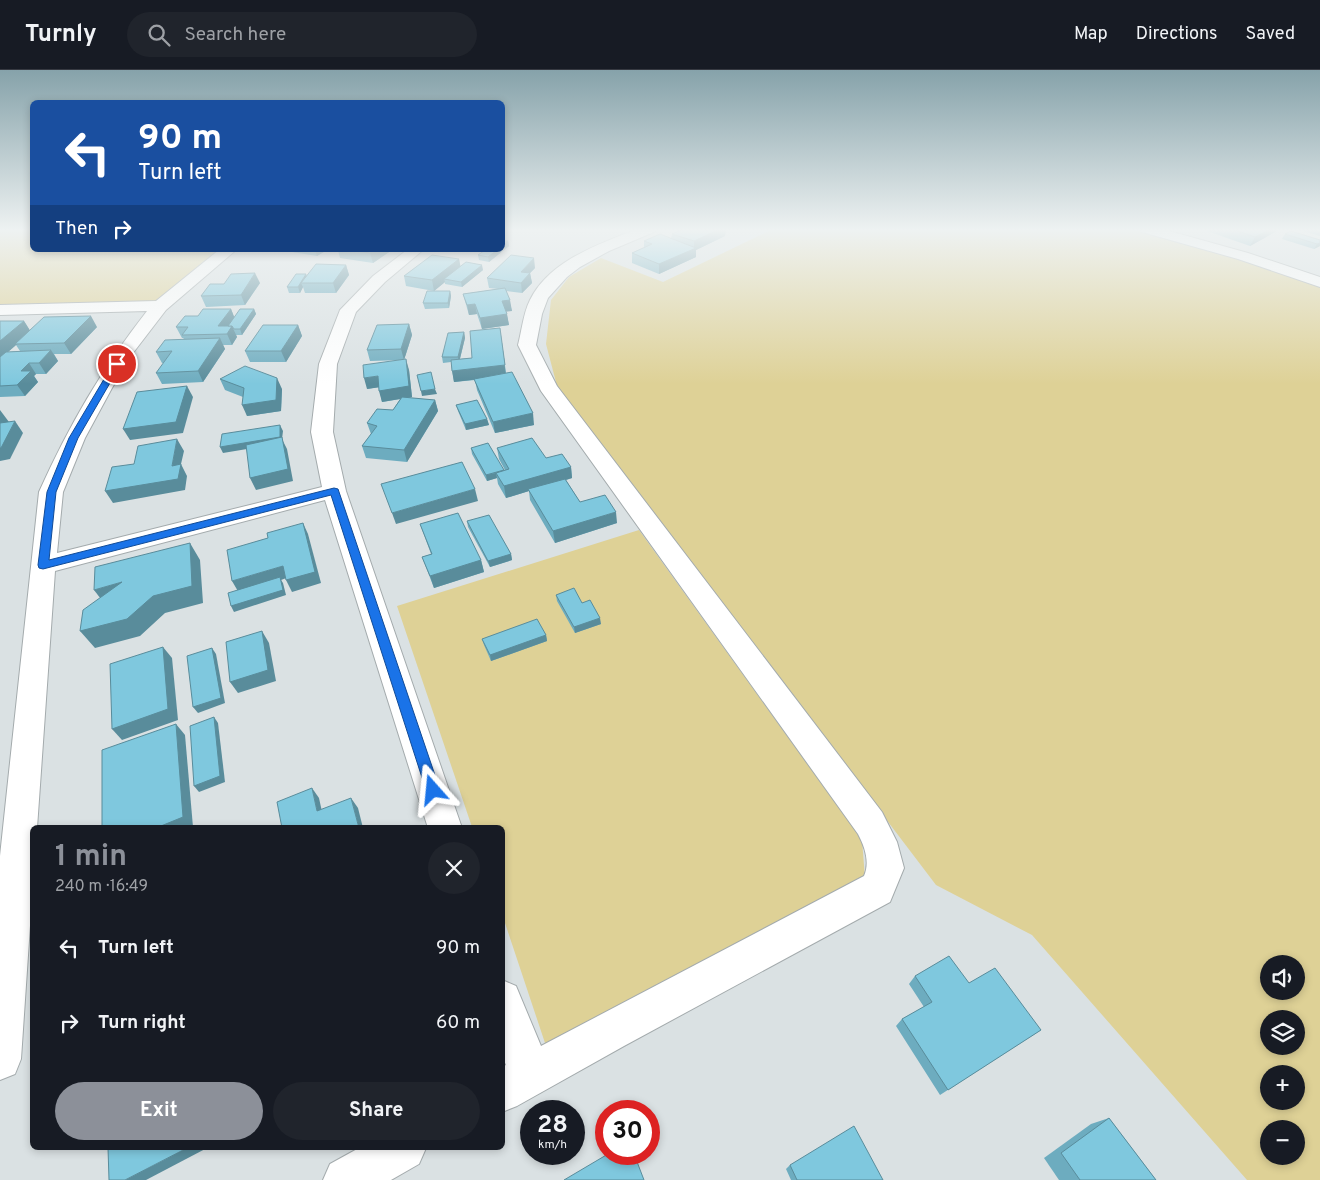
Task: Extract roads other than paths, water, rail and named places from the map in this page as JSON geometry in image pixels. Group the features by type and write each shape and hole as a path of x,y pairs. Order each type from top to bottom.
{"street":[{"path":"0,1059 5,959 43,565 52,492 74,438 125,352 160,306 190,281"},
{"path":"378,281 348,310 328,364 322,432 334,491 444,825"},
{"path":"505,1018 516,1083 617,1026 877,889 886,868 880,842 870,823 553,394 527,346 539,298 553,281"},
{"path":"0,310 160,306"},
{"path":"43,565 334,491"},
{"path":"346,1180 399,1150"}]}
